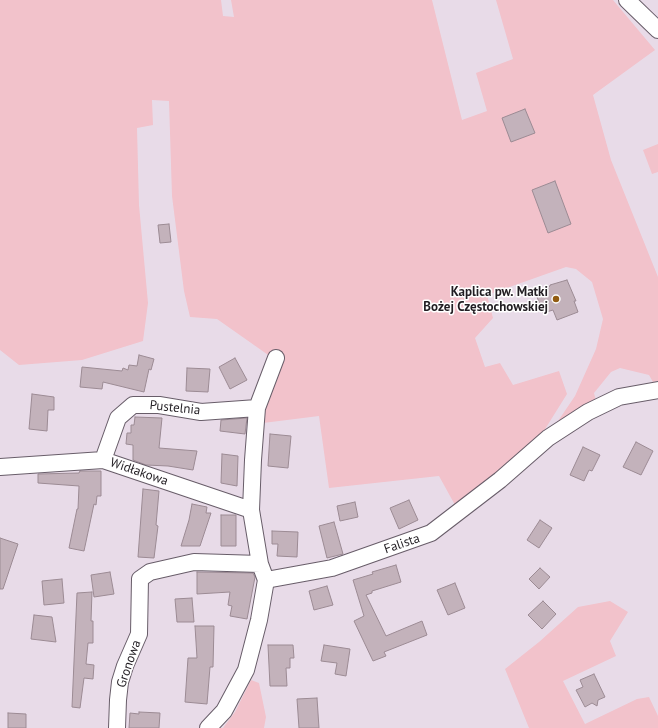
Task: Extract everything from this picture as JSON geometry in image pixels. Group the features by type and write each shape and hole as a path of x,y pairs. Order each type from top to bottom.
{"street":[{"path":"627,0 658,30"},
{"path":"208,728 224,711 246,670 259,620 266,580 260,564 251,510 253,460 257,408 276,358"},
{"name":"Falista","path":"266,580 332,568 431,533 500,480 548,438 588,412 619,397 658,390"},
{"name":"Pustelnia","path":"103,460 118,418 133,405 159,406 201,412 257,408"},
{"name":"Widłakowa","path":"0,467 103,460 251,510"},
{"name":"Gronowa","path":"117,728 120,682 125,666 139,634 140,579 150,572 194,562 260,564"}],"shaded area":[{"path":"0,0 221,0 223,16 234,17 231,0 432,0 462,120 487,111 476,73 513,59 496,0 613,0 655,50 593,95 611,160 658,277 658,381 653,382 649,375 620,368 611,372 594,393 596,401 558,421 575,396 596,349 603,319 592,282 576,269 566,267 487,295 493,318 475,338 485,367 500,363 513,385 559,371 567,394 542,434 503,468 455,505 439,476 329,488 319,416 263,423 262,413 281,364 217,319 190,317 184,291 172,196 169,101 152,100 153,125 137,128 139,205 148,303 143,341 82,360 19,365 0,350"},
{"path":"658,144 658,172 652,174 643,150"},
{"path":"610,601 628,612 610,641 616,656 563,681 585,724 637,699 649,697 658,716 658,728 529,728 505,669 539,642 578,607"},
{"path":"251,680 259,683 266,717 264,728 223,728 235,712"}],"building":[{"path":"525,109 535,133 511,142 502,118"},
{"path":"555,181 571,224 548,233 532,190"},
{"path":"169,224 171,242 160,243 158,225"},
{"name":"Kaplica pw. Matki Bożej Częstochowskiej","path":"567,280 576,301 574,301 578,312 557,320 553,310 543,313 537,297 546,294 545,289 550,285"},
{"path":"139,355 154,359 151,370 149,369 144,392 103,382 102,389 80,387 82,367 122,371 123,368 128,370 129,365 137,366"},
{"path":"235,358 247,380 230,389 219,367"},
{"path":"187,368 210,369 208,392 186,391"},
{"path":"32,394 54,397 54,410 48,410 47,431 29,429"},
{"path":"135,417 162,418 159,448 197,451 193,470 168,466 146,465 133,460 133,445 126,444 127,433 131,433 131,425 134,425"},
{"path":"247,418 245,434 220,431 221,420"},
{"path":"270,434 291,436 288,468 268,466"},
{"path":"636,442 653,451 641,475 623,467"},
{"path":"583,447 600,455 592,471 589,470 584,481 570,475"},
{"path":"222,454 238,456 237,486 221,483"},
{"path":"80,471 101,471 101,496 97,496 96,505 94,504 84,551 69,548 78,509 79,486 38,483 38,474 79,473"},
{"path":"143,489 159,491 156,525 158,526 154,558 138,557"},
{"path":"409,500 418,520 399,529 390,508"},
{"path":"355,502 358,517 340,521 337,506"},
{"path":"192,504 207,507 206,513 211,513 200,546 181,546 189,520"},
{"path":"221,515 236,515 236,546 221,546"},
{"path":"540,520 552,528 539,548 527,540"},
{"path":"334,522 343,554 327,558 319,526"},
{"path":"272,531 298,532 297,557 277,556 278,544 272,544"},
{"path":"0,538 18,544 3,589 0,589"},
{"path":"396,565 401,582 372,591 372,593 366,595 386,636 422,621 427,635 384,652 386,656 373,661 354,621 364,616 353,580 373,574 372,572"},
{"path":"540,568 550,577 539,589 529,579"},
{"path":"110,572 114,594 94,597 91,575"},
{"path":"197,572 253,573 255,577 247,619 230,616 232,606 228,605 230,592 197,594"},
{"path":"62,579 64,603 44,605 42,581"},
{"path":"455,583 465,608 448,615 437,590"},
{"path":"327,586 333,605 314,610 309,591"},
{"path":"92,592 91,621 93,621 93,643 88,643 86,664 94,665 93,679 84,678 80,708 72,707 77,593"},
{"path":"192,598 194,622 177,622 175,599"},
{"path":"543,601 556,614 542,629 528,615"},
{"path":"34,615 52,617 56,642 31,639"},
{"path":"195,626 214,626 213,667 210,667 207,704 185,702 188,658 197,658"},
{"path":"268,645 293,645 294,658 290,658 290,668 286,668 287,686 270,686"},
{"path":"324,645 350,649 346,676 335,674 337,663 321,661"},
{"path":"594,674 605,697 598,700 597,706 592,703 585,707 576,690 583,687 580,680"},
{"path":"317,698 319,728 299,728 297,699"},
{"path":"139,712 160,713 159,728 129,728 130,713 139,714"},
{"path":"8,713 26,714 26,728 8,728"}],"place":[{"name":"Kaplica pw. Matki Bożej Częstochowskiej","path":"556,299"}]}
